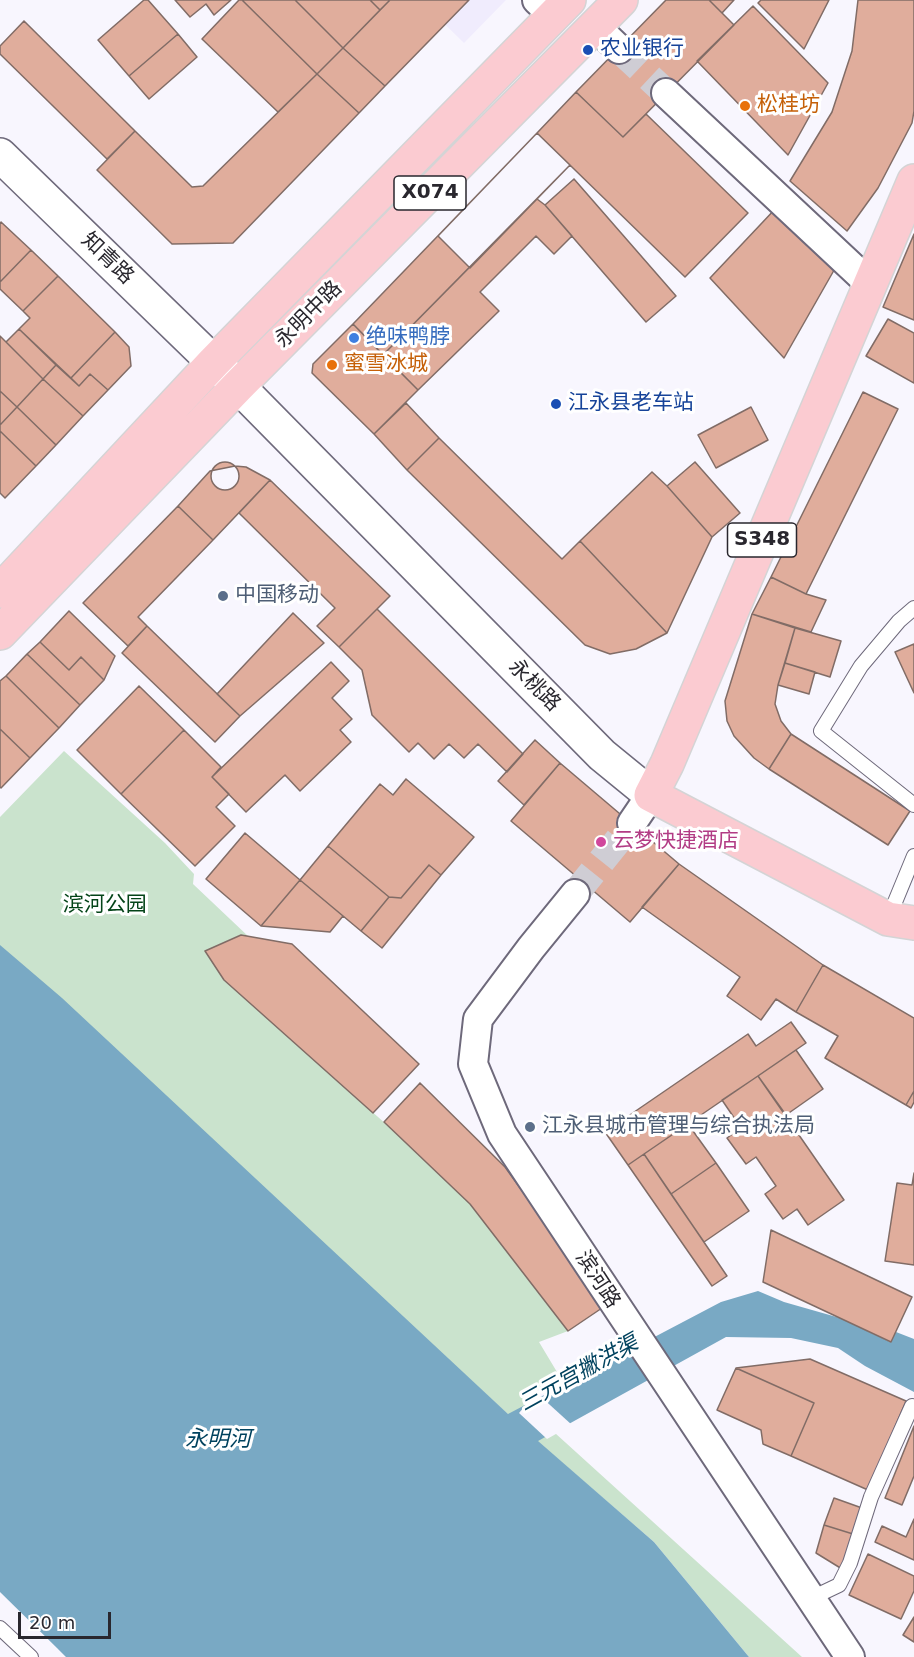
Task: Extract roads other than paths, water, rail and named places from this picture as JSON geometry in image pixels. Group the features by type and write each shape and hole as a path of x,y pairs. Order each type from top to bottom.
{"main road":[{"name":"永明中路","path":"0,633 238,386 621,0"},
{"name":"永明中路","path":"0,591 553,5"},
{"name":"知青路","path":"0,155 214,362"},
{"name":"S348","path":"651,795 667,764 914,181"},
{"name":"永桃路","path":"214,362 602,755 651,795 901,921"}],"street":[{"path":"595,26 619,49"},
{"path":"666,93 869,283"},
{"path":"632,823 651,795"},
{"name":"滨河路","path":"575,894 478,1019 473,1064 502,1134 638,1342 850,1657"}],"lane":[{"path":"914,609 899,621 861,666 821,730 914,805"},
{"path":"901,921 914,856"},
{"path":"806,1592 818,1595 839,1585 850,1563 871,1497 913,1404"},
{"path":"0,1628 31,1657"}],"water":[{"name":"永明河","path":"0,945 62,998 508,1414 721,1302 758,1291 784,1302 840,1318 890,1342 896,1332 914,1339 914,1392 865,1366 838,1348 791,1338 726,1337 538,1441 654,1542 749,1657 66,1657 0,1592"}],"tunnel":[{"path":"619,49 666,93"},
{"path":"575,894 632,823"}],"place":[{"name":"农业银行","path":"588,50"},
{"name":"松桂坊","path":"745,106"},
{"name":"绝味鸭脖","path":"354,338"},
{"name":"蜜雪冰城","path":"332,365"},
{"name":"江永县老车站","path":"556,404"},
{"name":"中国移动","path":"223,596"},
{"name":"云梦快捷酒店","path":"601,842"},
{"name":"江永县城市管理与综合执法局","path":"530,1127"}],"park label":[{"name":"滨河公园","path":"105,906"}],"water label":[{"name":"三元宫撇洪渠","path":"579,1374"}]}
